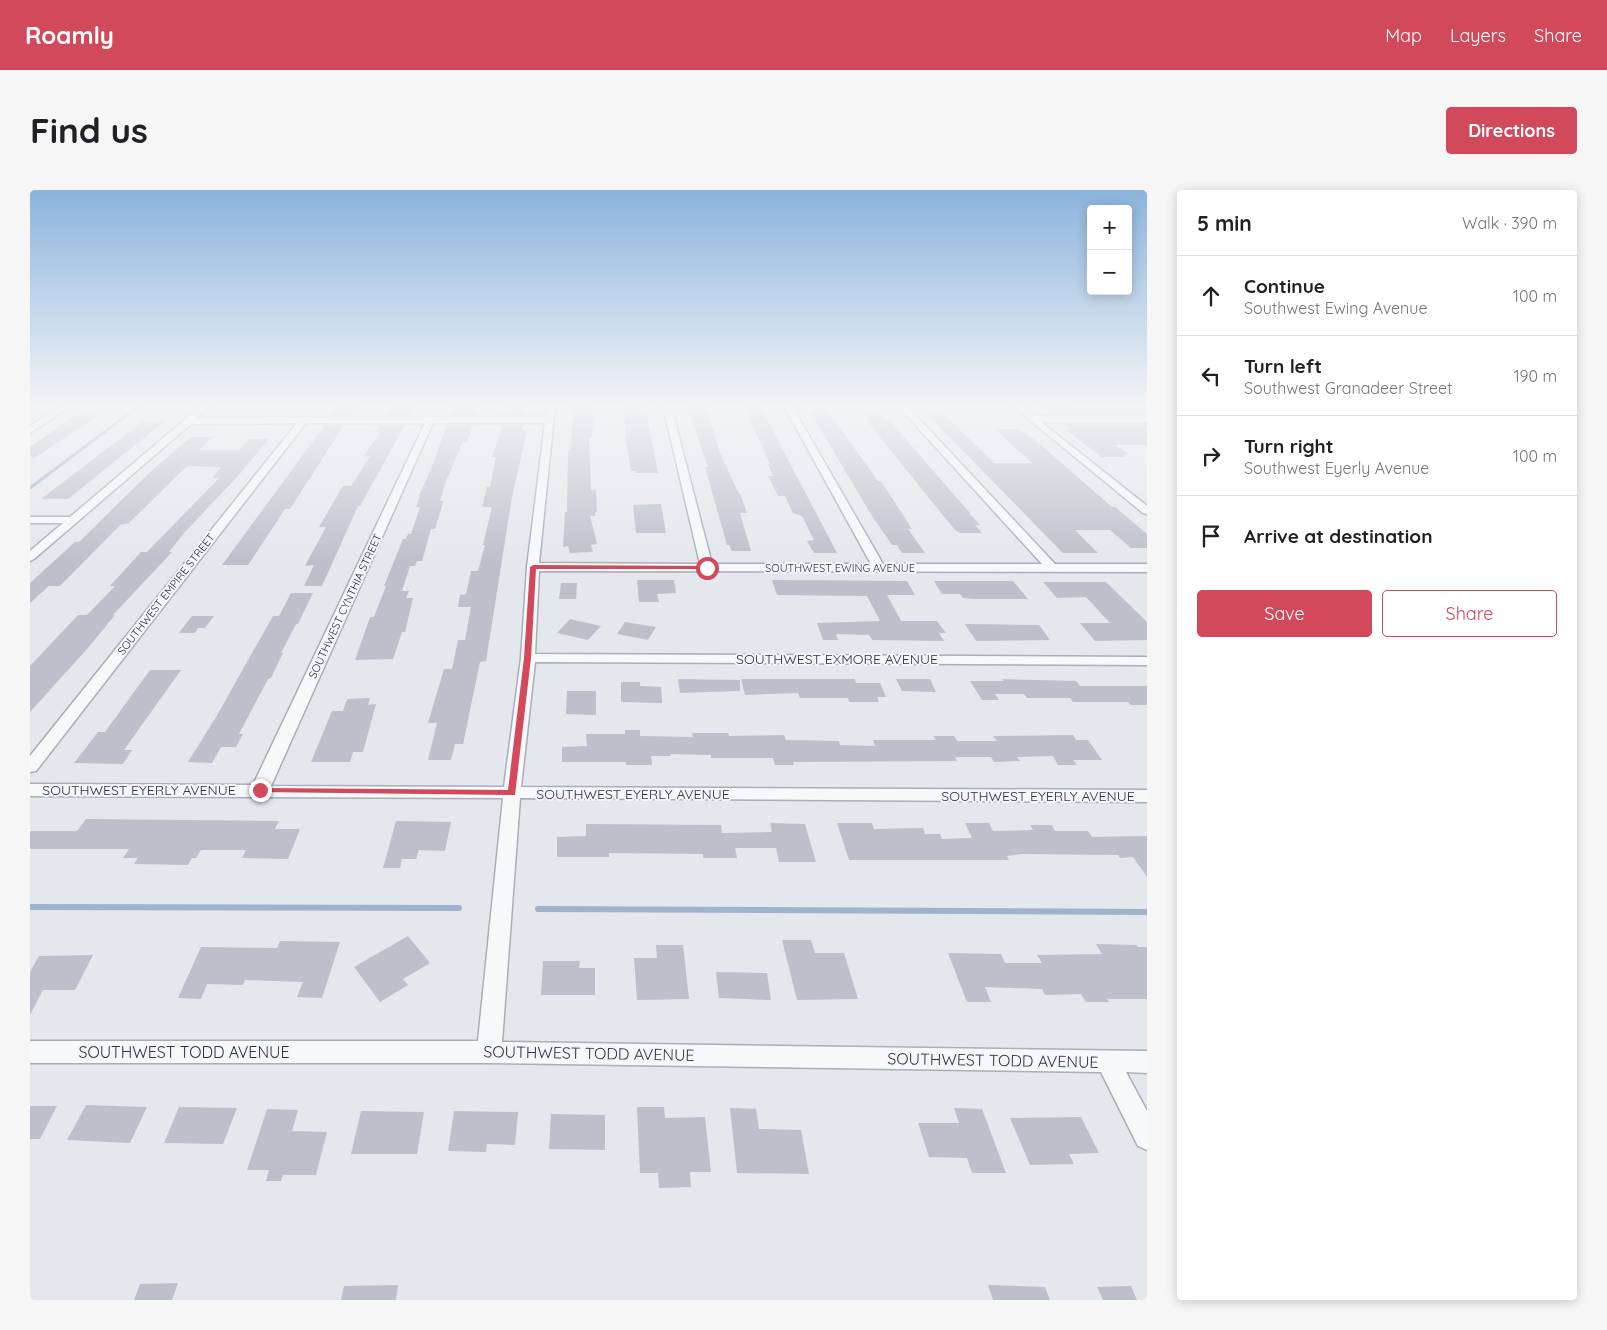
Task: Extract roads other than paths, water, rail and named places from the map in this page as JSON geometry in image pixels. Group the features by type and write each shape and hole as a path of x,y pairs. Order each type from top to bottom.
{"street":[{"path":"30,557 146,458"},
{"name":"SOUTHWEST EMPIRE STREET","path":"30,767 274,458"},
{"name":"SOUTHWEST CYNTHIA STREET","path":"260,790 413,458"},
{"path":"489,1052 512,793 528,658 533,567 546,458"},
{"path":"680,458 707,568"},
{"path":"817,458 879,568"},
{"path":"950,458 1051,567"},
{"path":"1081,458 1147,511"},
{"path":"30,520 73,520"},
{"name":"SOUTHWEST EWING AVENUE","path":"533,567 1147,568"},
{"name":"SOUTHWEST EXMORE AVENUE","path":"528,658 1147,661"},
{"name":"SOUTHWEST EYERLY AVENUE","path":"30,790 1147,796"},
{"name":"SOUTHWEST TODD AVENUE","path":"30,1052 489,1052 1147,1062"},
{"path":"1108,1062 1147,1137"}],"waterway":[{"path":"30,488 70,458"},
{"path":"30,907 459,908"},
{"path":"538,909 1147,912"}]}
